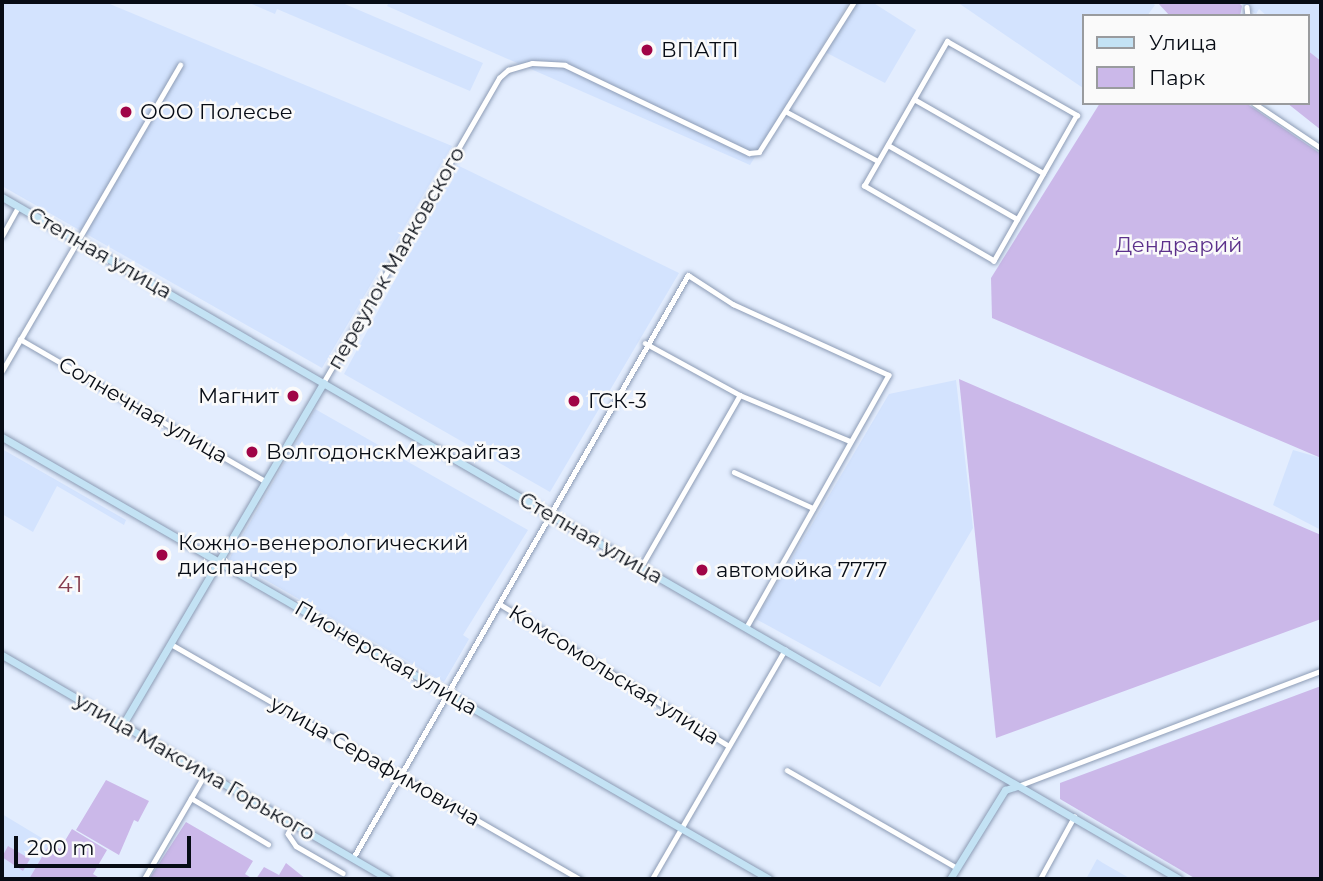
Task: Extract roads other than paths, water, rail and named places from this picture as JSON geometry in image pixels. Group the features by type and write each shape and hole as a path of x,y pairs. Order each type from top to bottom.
{"street":[{"name":"переулок Маяковского","path":"122,726 324,383 499,78 508,70 532,63 565,65 749,153 763,150 854,2"},
{"path":"1247,7 1248,14"},
{"path":"947,41 1077,115 994,261 864,186 914,99 947,41"},
{"path":"2,371 180,65"},
{"path":"914,99 1043,173"},
{"path":"1257,105 1321,148"},
{"path":"787,112 878,161"},
{"path":"888,145 1017,219"},
{"name":"Степная улица","path":"2,197 1179,879"},
{"path":"2,236 19,207"},
{"path":"352,859 645,343 688,275 733,304 889,375 747,627"},
{"name":"Солнечная улица","path":"20,339 265,481"},
{"path":"645,343 740,396 850,441"},
{"path":"641,567 740,396"},
{"name":"Пионерская улица","path":"2,437 769,879"},
{"path":"734,472 813,509"},
{"name":"Комсомольская улица","path":"499,604 729,746"},
{"name":"улица Серафимовича","path":"170,643 580,879"},
{"path":"652,879 786,649"},
{"name":"улица Максима Горького","path":"2,655 388,879"},
{"path":"950,879 1005,790 1321,671"},
{"path":"787,770 956,867"},
{"path":"144,879 205,774"},
{"path":"191,798 268,845"},
{"path":"1040,879 1074,817"},
{"path":"293,825 288,834 296,846 343,873"}],"place":[{"name":"ВПАТП","path":"647,50"},
{"name":"ООО Полесье","path":"126,112"},
{"name":"Магнит","path":"293,396"},
{"name":"ГСК-3","path":"574,401"},
{"name":"ВолгодонскМежрайгаз","path":"252,452"},
{"name":"Кожно-венерологический диспансер","path":"162,555"},
{"name":"автомойка 7777","path":"702,570"}],"district":[{"name":"41","path":"71,584"}],"park label":[{"name":"Дендрарий","path":"1179,245"}]}
